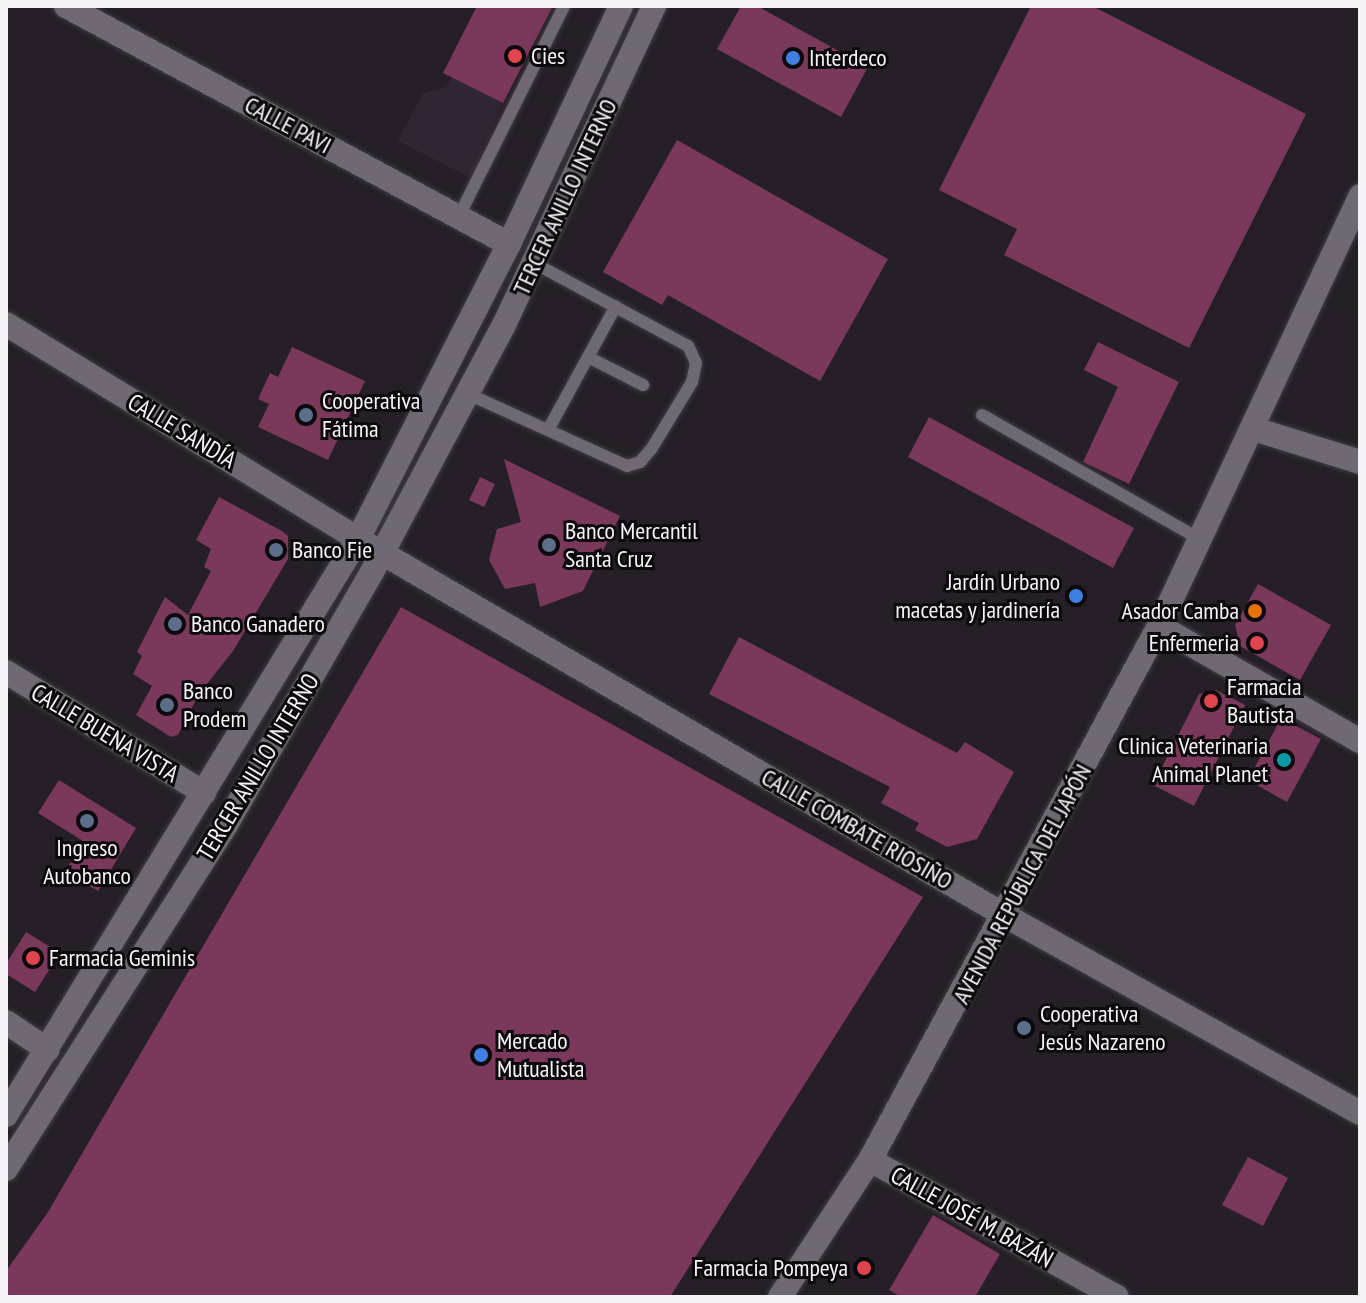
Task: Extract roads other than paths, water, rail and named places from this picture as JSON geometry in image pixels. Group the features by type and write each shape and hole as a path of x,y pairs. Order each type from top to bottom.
{"street":[{"name":"CALLE PAVI","path":"66,6 509,244"},
{"name":"TERCER ANILLO INTERNO","path":"6,1115 358,539 509,244 621,6"},
{"name":"TERCER ANILLO INTERNO","path":"6,1169 226,825 382,552 534,263 654,6"},
{"name":"AVENIDA REPÚBLICA DEL JAPÓN","path":"780,1297 870,1160 1006,916 1159,626 1254,429 1360,196"},
{"name":"CALLE SANDÍA","path":"6,324 358,539"},
{"path":"1254,429 1360,462"},
{"name":"CALLE COMBATE RIOSIÑO","path":"358,539 1006,916 1360,1113"},
{"path":"1159,626 1360,741"},
{"name":"CALLE BUENA VISTA","path":"6,672 204,793"},
{"path":"6,1022 48,1050"},
{"name":"CALLE JOSÉ M. BAZÁN","path":"870,1160 1116,1297"}],"lane":[{"path":"459,216 564,6"},
{"path":"466,393 616,465 635,466 652,448 692,382 694,351 534,263"},
{"path":"548,430 616,306"},
{"path":"588,357 643,385"},
{"path":"982,415 1201,540"}],"place":[{"name":"Cies","path":"515,56"},
{"name":"Interdeco","path":"793,58"},
{"name":"Cooperativa Fátima","path":"306,415"},
{"name":"Banco Mercantil Santa Cruz","path":"549,545"},
{"name":"Banco Fie","path":"276,550"},
{"name":"Jardín Urbano macetas y jardinería","path":"1076,596"},
{"name":"Asador Camba","path":"1255,611"},
{"name":"Banco Ganadero","path":"175,624"},
{"name":"Enfermeria","path":"1257,643"},
{"name":"Farmacia Bautista","path":"1211,701"},
{"name":"Banco Prodem","path":"167,705"},
{"name":"Clinica Veterinaria Animal Planet","path":"1284,760"},
{"name":"Ingreso Autobanco","path":"87,821"},
{"name":"Farmacia Geminis","path":"33,958"},
{"name":"Cooperativa Jesús Nazareno","path":"1024,1028"},
{"name":"Mercado Mutualista","path":"481,1055"},
{"name":"Farmacia Pompeya","path":"864,1268"}]}
